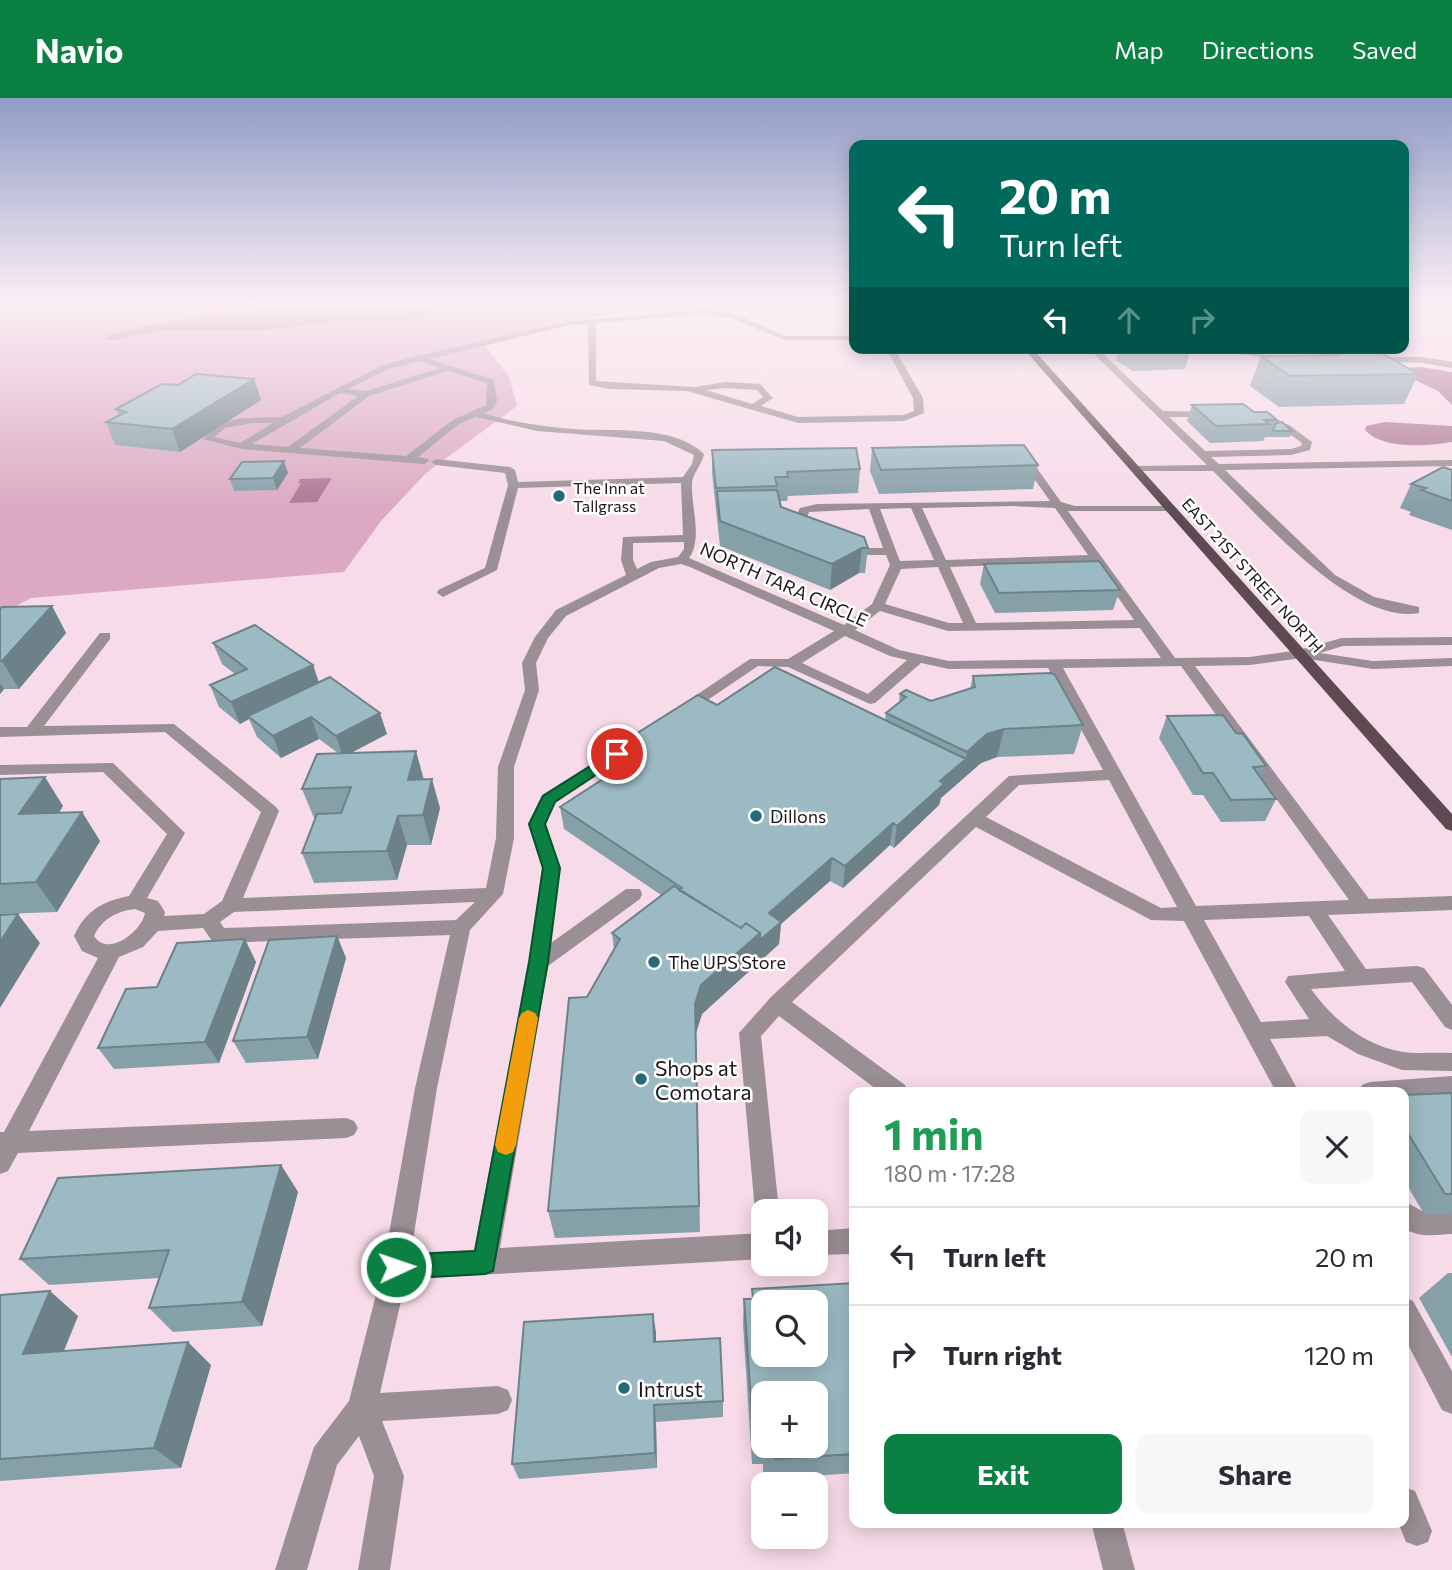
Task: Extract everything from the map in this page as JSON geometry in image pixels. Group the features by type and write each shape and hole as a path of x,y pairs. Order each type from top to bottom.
{"main road":[{"name":"EAST 21ST STREET NORTH","path":"1046,370 1452,825"}],"street":[{"path":"242,446 307,406 381,370"},
{"path":"290,450 366,394 444,370"},
{"path":"408,460 456,422 490,407 491,383 454,370"},
{"path":"592,370 592,383 609,386 693,389 725,385 760,387 768,398 752,408"},
{"path":"693,389 798,420 904,418 919,412 918,398 902,370"},
{"path":"1115,370 1331,578 1352,594 1380,605 1414,610"},
{"path":"342,391 366,394"},
{"path":"474,413 493,420 540,428 659,437 686,443 699,454 686,480 691,549 682,560"},
{"path":"1162,414 1228,414"},
{"path":"1204,454 1291,452 1306,448 1307,442 1300,434 1255,418"},
{"path":"283,421 235,422 210,434 208,439 242,446 424,461"},
{"path":"1291,452 1305,465"},
{"path":"436,462 510,470 513,485 491,570 443,593"},
{"path":"1135,469 1452,463"},
{"path":"1030,466 1144,624 1178,662 1364,907"},
{"path":"513,485 686,480"},
{"path":"890,551 865,552 806,526 801,518 804,510 817,507 915,505 1060,505 1074,509 1166,504"},
{"path":"915,505 972,628"},
{"path":"791,663 846,630 878,606 896,565 873,506"},
{"path":"633,576 626,560 628,540 690,538"},
{"path":"896,565 1096,558"},
{"name":"NORTH TARA CIRCLE","path":"494,894 505,838 506,767 533,690 529,663 542,637 561,613 655,565 682,560 895,653 949,665 1250,661 1300,654"},
{"path":"878,606 948,627 1144,624"},
{"path":"31,732 105,636"},
{"path":"1300,654 1342,642 1452,641"},
{"path":"1300,654 1373,665 1452,662"},
{"path":"675,716 755,662 791,663 870,699 917,659"},
{"path":"1054,665 1285,1087"},
{"path":"0,732 169,727 270,811 230,905 208,921 154,924"},
{"path":"485,1262 538,962 551,868 537,824 548,799 652,731"},
{"path":"0,771 107,767 176,833 135,902"},
{"path":"766,1199 750,1034 778,1003 1015,780 1114,775"},
{"path":"973,818 1158,915 1452,903"},
{"path":"230,905 494,894"},
{"path":"291,1570 324,1457 362,1408 396,1267 426,1088 461,927 494,894"},
{"path":"538,962 633,894"},
{"path":"135,902 151,906 155,912 154,924 137,942 112,951 91,948 85,943 87,927 102,912 135,902"},
{"path":"1314,909 1361,978"},
{"path":"208,921 219,936 461,927"},
{"path":"3,1149 112,951"},
{"path":"1452,1021 1417,974 1295,982 1318,1016 1366,1048 1402,1061 1452,1062"},
{"path":"778,1003 891,1087"},
{"path":"1255,1031 1332,1027"},
{"path":"1409,1089 1452,1086"},
{"path":"3,1149 346,1128"},
{"path":"1409,1217 1418,1223 1452,1222"},
{"path":"828,1242 849,1241"},
{"path":"396,1267 751,1247"},
{"path":"1409,1319 1452,1400"},
{"path":"362,1408 498,1400"},
{"path":"362,1408 389,1476 374,1570"},
{"path":"1409,1513 1417,1531"},
{"path":"1108,1528 1119,1570"}],"shaded area":[{"path":"0,370 503,370 509,377 517,406 426,473 381,521 344,572 31,598 0,614"},
{"path":"1407,370 1452,372 1452,405 1438,391 1413,379"},
{"path":"1385,422 1452,426 1452,442 1431,445 1394,444 1365,430 1366,426"},
{"path":"332,478 317,502 289,503 301,483 298,483 300,479"}],"building":[{"path":"1281,370 1411,370 1418,374 1290,376"},
{"path":"196,374 254,379 172,429 106,422 126,412 116,409 162,384 178,385"},
{"path":"1243,404 1254,412 1267,412 1277,420 1264,420 1269,424 1216,426 1192,405"},
{"path":"1282,422 1292,431 1273,430 1276,423"},
{"path":"1024,445 1038,465 881,470 872,448"},
{"path":"856,448 860,469 787,472 788,477 775,477 777,486 716,488 712,450"},
{"path":"284,461 273,478 230,479 242,462"},
{"path":"1443,467 1452,470 1452,501 1411,484"},
{"path":"777,490 781,507 864,537 868,548 862,548 832,564 720,521 717,491"},
{"path":"1099,561 1120,590 999,593 984,564"},
{"path":"52,606 2,661 0,661 0,609"},
{"path":"255,625 313,665 231,702 210,685 247,669 213,643"},
{"name":"Dillons","path":"775,667 966,759 940,781 944,784 897,826 893,823 845,866 832,858 769,913 781,922 760,940 760,933 746,923 741,928 679,890 682,888 560,807 640,755 620,744 698,695 717,705"},
{"path":"1055,675 1083,725 1004,729 987,734 967,752 886,713 906,697 900,694 906,690 931,701 975,687 973,676"},
{"path":"330,677 380,713 336,736 311,717 273,736 248,716"},
{"path":"1223,715 1236,733 1243,734 1266,766 1253,767 1276,799 1231,800 1213,773 1203,773 1167,716"},
{"path":"416,751 408,780 432,779 423,815 398,816 387,851 302,853 317,814 341,813 351,787 302,789 317,754"},
{"path":"45,777 19,814 82,812 36,882 0,884 0,779"},
{"path":"674,886 741,928 746,923 760,933 701,985 695,1004 699,1206 548,1211 569,998 587,997 620,939 612,933"},
{"path":"18,914 0,942 0,915"},
{"path":"337,936 307,1037 233,1041 269,940"},
{"path":"245,939 205,1042 98,1048 126,989 157,987 177,943"},
{"path":"1452,1093 1452,1194 1445,1194 1409,1135 1409,1095"},
{"path":"281,1165 242,1302 149,1308 169,1250 20,1259 58,1178"},
{"path":"849,1283 849,1454 828,1456 828,1381 751,1381 751,1401 744,1299 751,1299 751,1367 828,1367 828,1290 752,1289"},
{"path":"50,1291 23,1354 188,1342 154,1448 0,1459 0,1295"},
{"name":"Intrust","path":"653,1314 654,1342 720,1338 723,1401 654,1405 655,1453 512,1464 524,1322"}],"slow traffic":[{"path":"506,1145 528,1018"}],"place":[{"name":"The Inn at Tallgrass","path":"559,496"},
{"name":"Dillons","path":"756,816"},
{"name":"The UPS Store","path":"654,962"},
{"name":"Shops at Comotara","path":"641,1079"},
{"name":"Intrust","path":"624,1388"}],"route":[{"path":"396,1267 485,1262 538,962 551,868 537,824 548,799 617,754"}]}
